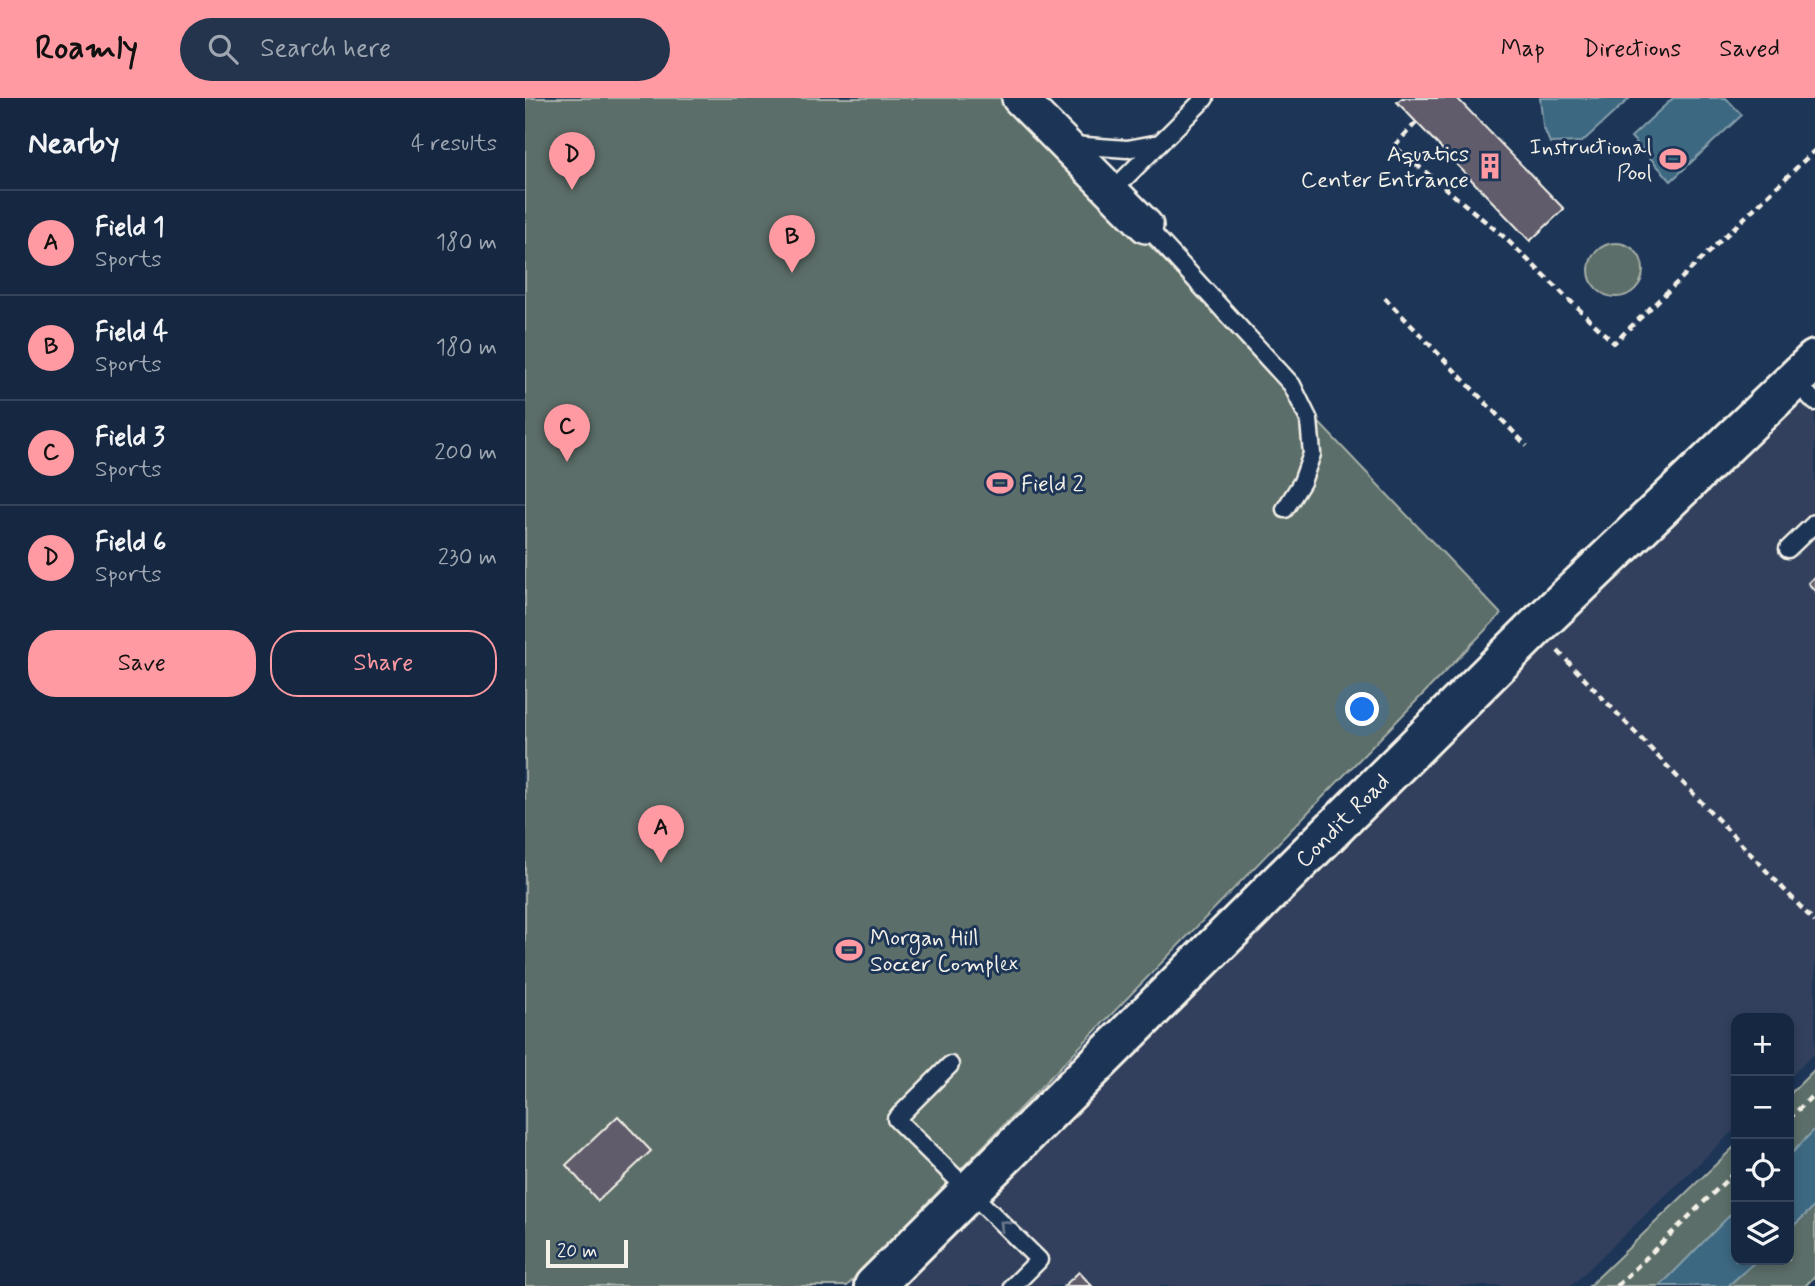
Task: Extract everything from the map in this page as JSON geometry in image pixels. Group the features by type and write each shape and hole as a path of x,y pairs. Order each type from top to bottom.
{"street":[{"path":"1019,98 1146,226"},
{"name":"Condit Road","path":"874,1286 1536,627 1808,381"}],"lane":[{"path":"1111,192 1205,98"},
{"path":"1063,144 1127,149 1160,143"},
{"path":"1146,226 1292,385 1309,421 1312,454 1302,482 1285,509"},
{"path":"1788,549 1815,523"},
{"path":"950,1065 896,1119 1039,1260 1013,1286"}],"path":[{"path":"1416,122 1394,146 1503,236 1614,343 1815,150"},
{"path":"1385,298 1527,446"},
{"path":"1536,627 1815,922"},
{"path":"1794,1114 1815,1093"},
{"path":"1618,1286 1731,1176"}],"shaded area":[{"path":"1540,98 1630,98 1582,142 1550,143 1543,126"},
{"name":"Instructional Pool","path":"1673,98 1726,98 1742,115 1671,181 1631,137"},
{"path":"1815,377 1815,1053 1794,1073 1794,1013 1731,1013 1731,1133 1571,1286 901,1286"},
{"path":"1815,1129 1815,1206 1794,1225 1794,1202 1794,1151"},
{"path":"1731,1214 1731,1265 1751,1265 1728,1286 1660,1286"}],"green space":[{"name":"Morgan Hill Soccer Complex","path":"525,98 1001,98 1169,265 1501,614 847,1286 525,1286"},
{"path":"1616,243 1635,251 1643,270 1635,289 1616,297 1597,289 1589,270 1597,251"},
{"path":"1815,1069 1815,1276 1805,1286 1589,1286 1731,1150 1731,1265 1794,1265 1794,1090"}],"building":[{"name":"Aquatics Center Entrance","path":"1402,98 1457,98 1564,209 1530,241 1397,102"},
{"path":"1815,576 1815,591 1808,583"},
{"path":"618,1116 651,1151 598,1201 566,1165"},
{"path":"1079,1272 1092,1286 1064,1286"}],"place":[{"name":"Instructional Pool","path":"1673,159"},
{"name":"Aquatics Center Entrance","path":"1490,166"},
{"name":"Field 6","path":"572,190"},
{"name":"Field 4","path":"792,273"},
{"name":"Field 3","path":"567,462"},
{"name":"Field 2","path":"1000,483"},
{"name":"Field 1","path":"661,863"},
{"name":"Morgan Hill Soccer Complex","path":"849,950"}]}
